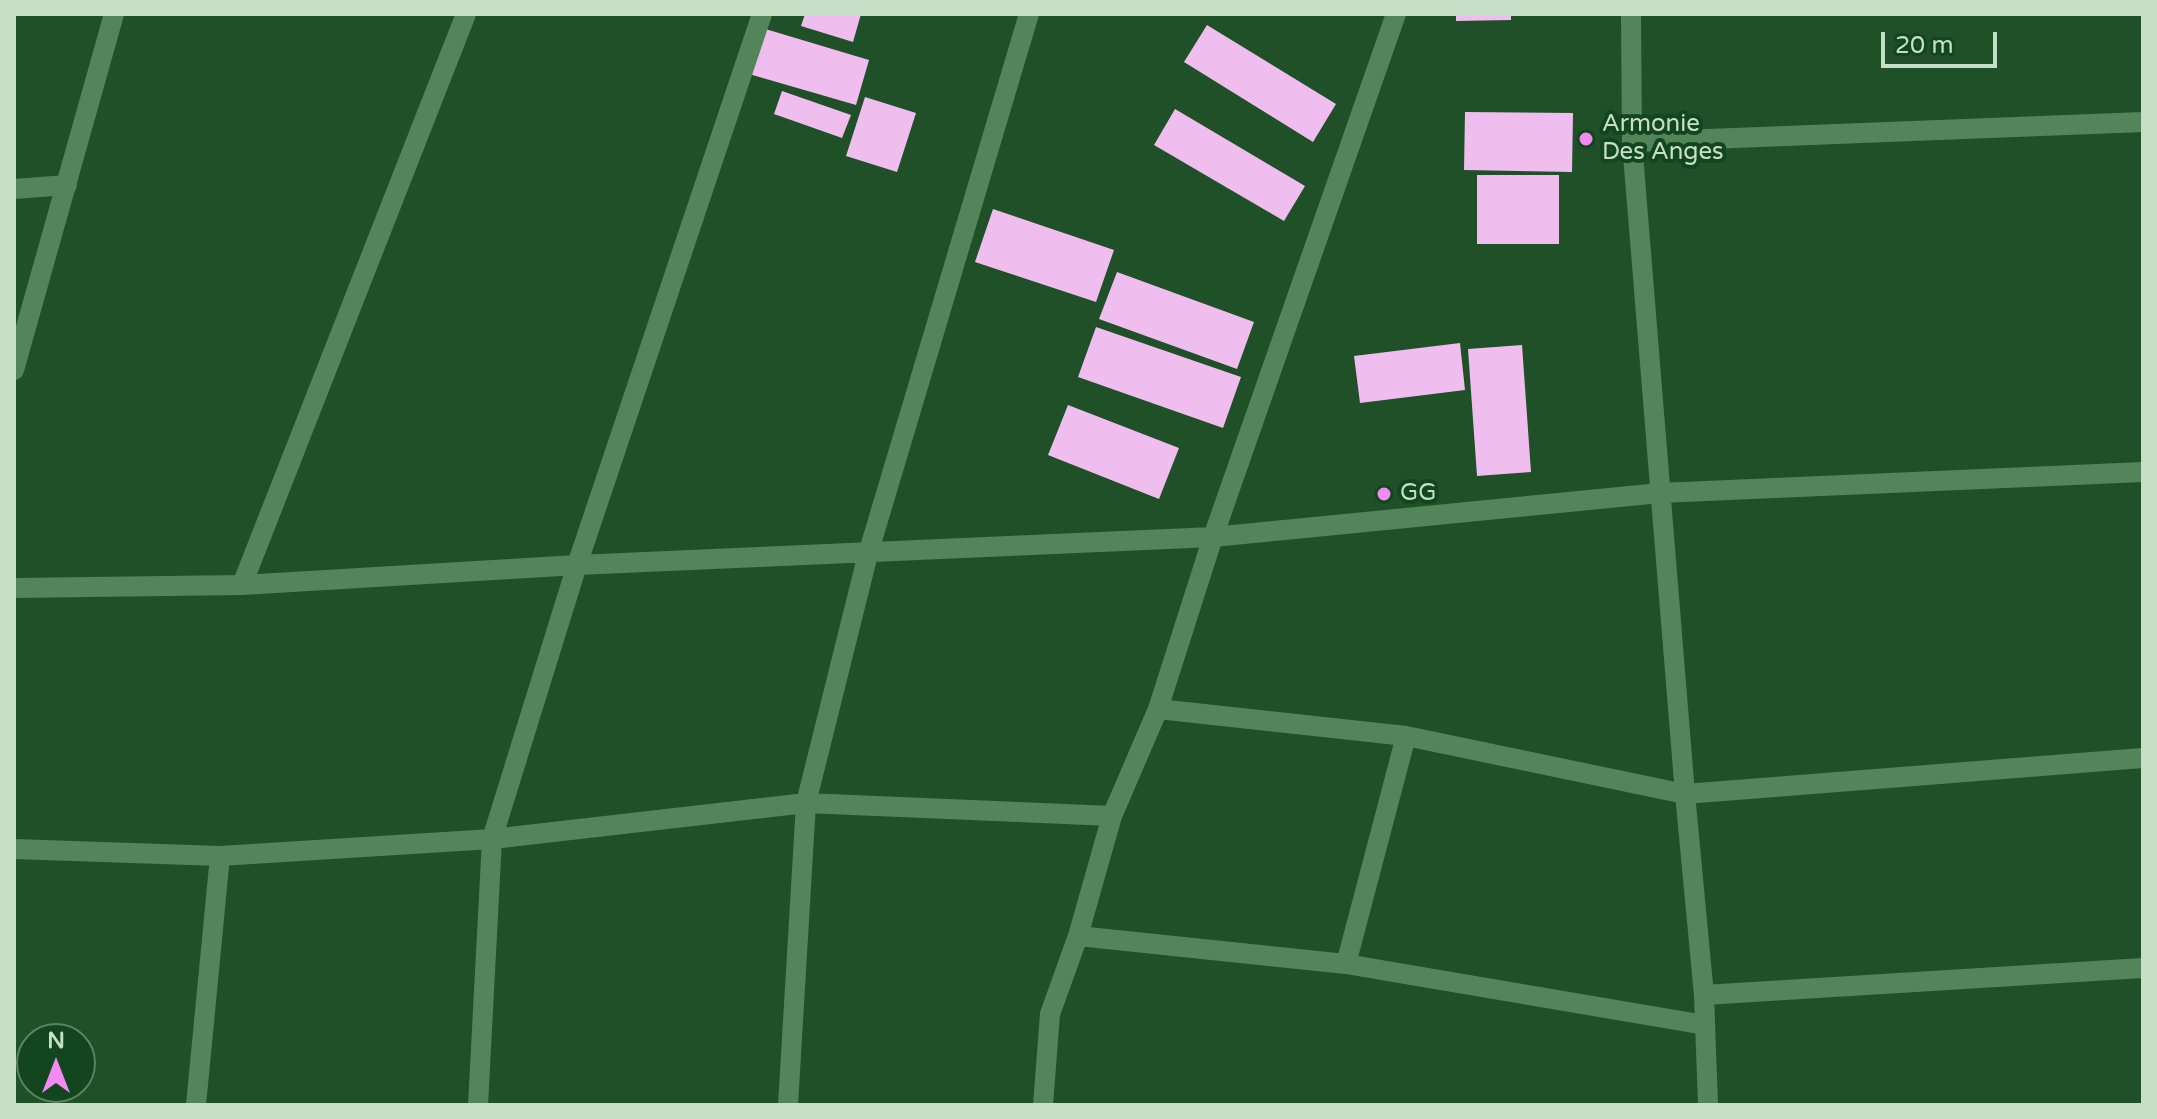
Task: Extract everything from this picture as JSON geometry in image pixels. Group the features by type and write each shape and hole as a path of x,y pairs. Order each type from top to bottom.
{"street":[{"path":"14,370 114,14"},
{"path":"242,585 466,14"},
{"path":"478,1105 492,839 577,565 762,14"},
{"path":"788,1105 806,803 868,554 1029,14"},
{"path":"1043,1105 1050,1014 1078,936 1112,816 1158,709 1213,537 1396,14"},
{"path":"1631,14 1632,142 1704,995 1708,1105"},
{"path":"1632,142 2143,122"},
{"path":"14,189 67,185"},
{"path":"14,588 242,585 577,565 1213,537 1660,493 2143,472"},
{"path":"1158,709 1406,736 1685,794 2143,758"},
{"path":"1346,964 1406,736"},
{"path":"14,849 220,856 492,839 806,803 1112,816"},
{"path":"196,1105 220,856"},
{"path":"1078,936 1346,964 1705,1025"},
{"path":"1704,995 2143,968"}],"building":[{"path":"805,14 861,14 853,42 801,26"},
{"path":"1456,14 1511,14 1511,20 1456,21"},
{"path":"1207,25 1336,104 1313,142 1184,62"},
{"path":"762,28 869,60 856,105 749,74"},
{"path":"782,91 851,115 842,138 774,114"},
{"path":"865,97 916,113 897,172 846,156"},
{"path":"1175,109 1305,186 1284,221 1154,145"},
{"path":"1465,112 1573,113 1572,172 1464,170"},
{"path":"1477,175 1559,175 1559,244 1477,244"},
{"path":"993,209 1114,250 1096,302 975,262"},
{"path":"1117,272 1254,322 1237,369 1099,319"},
{"path":"1096,327 1241,377 1223,428 1078,377"},
{"path":"1460,343 1465,390 1360,403 1354,356"},
{"path":"1522,345 1531,472 1477,476 1468,349"},
{"path":"1068,405 1179,448 1159,499 1048,455"}],"place":[{"name":"Armonie Des Anges","path":"1586,139"},
{"name":"GG","path":"1384,494"}]}
